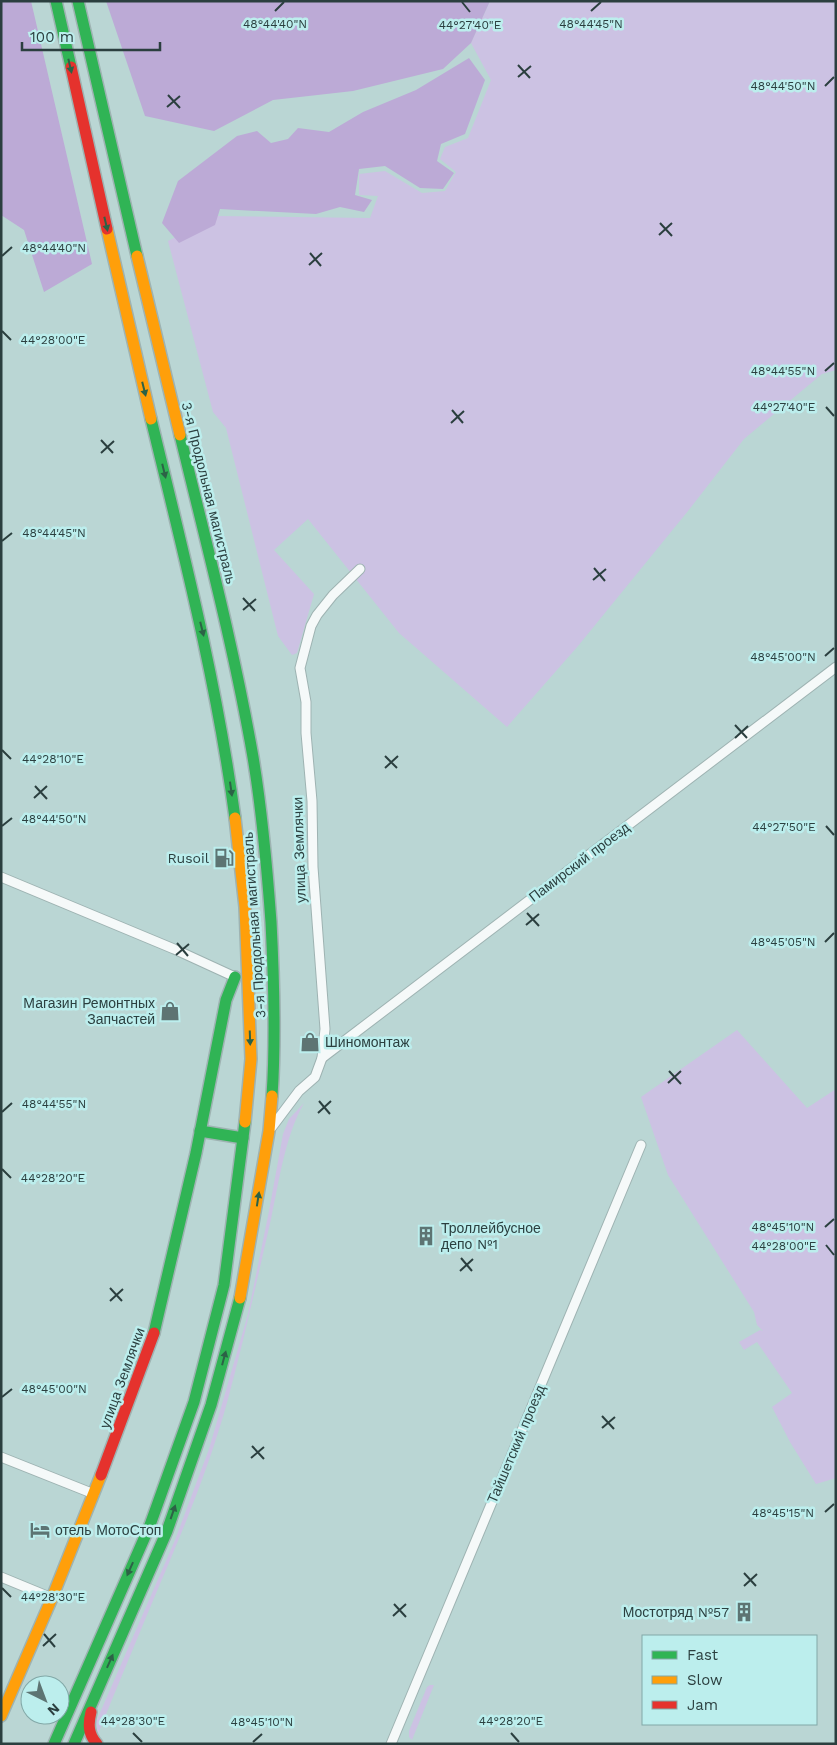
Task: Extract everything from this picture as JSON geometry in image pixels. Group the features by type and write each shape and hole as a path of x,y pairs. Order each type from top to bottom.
{"main road":[{"name":"3-я Продольная магистраль","path":"54,1744 150,1524 194,1402 224,1285 251,1059 247,944 240,850 228,764 205,643 135,354 56,1"},
{"name":"3-я Продольная магистраль","path":"74,1744 167,1531 211,1405 242,1290 269,1131 275,1055 274,973 267,859 253,757 228,633 165,375 78,1"},
{"name":"улица Землячки","path":"1,1716 4,1703 52,1598 94,1494 152,1342 200,1131 226,1000 247,944"},
{"path":"200,1131 243,1138"},
{"path":"97,1690 89,1726 90,1735 97,1744"}],"street":[{"name":"улица Землячки","path":"269,1131 299,1091 315,1077 322,1058 325,1029 315,886 312,801 306,733 306,702 300,668 317,615 333,594 360,569"},
{"name":"Памирский проезд","path":"322,1058 836,667"},
{"path":"1,877 235,976"},
{"name":"Тайшетский проезд","path":"391,1744 641,1146"},
{"path":"1,1457 94,1494"},
{"path":"1,1577 52,1598"}],"shaded area":[{"path":"1,1 31,1 92,264 44,292 24,230 1,215"},
{"path":"106,1 490,1 471,43 443,69 353,91 273,100 214,131 145,116"},
{"path":"490,1 836,1 836,370 822,374 744,439 578,646 507,727 399,633 308,519 274,550 314,594 297,653 292,655 278,636 226,428 213,412 168,241 216,216 370,218 378,196 359,195 359,174 385,171 422,193 445,191 456,172 440,159 445,147 468,138 491,80 471,43"},
{"path":"469,58 485,80 465,134 441,144 437,161 454,173 443,189 420,188 385,166 359,169 355,195 372,200 364,212 340,207 316,214 220,209 215,225 179,243 162,223 178,181 237,136 257,131 271,143 288,139 298,128 329,132 363,112 416,90"},
{"path":"737,1030 807,1108 836,1089 836,1478 816,1484 790,1442 772,1407 792,1393 757,1342 744,1350 739,1342 760,1330 763,1331 757,1325 754,1312 668,1175 641,1097"},
{"path":"304,1103 287,1144 240,1355 213,1448 187,1520 98,1734 96,1722 175,1540 209,1449 248,1314 283,1134 289,1119"},
{"path":"434,1685 412,1740 409,1737 409,1731 427,1687"}],"traffic: fast":[{"path":"56,1 71,67"},
{"path":"78,1 137,256"},
{"path":"151,419 209,667 228,768 235,818"},
{"path":"180,435 237,676 259,798 271,922 274,987 272,1096"},
{"path":"154,1333 196,1153 226,1000 235,977"},
{"path":"54,1744 150,1525 194,1402 224,1285 245,1122"},
{"path":"200,1131 243,1138"},
{"path":"74,1744 167,1531 211,1405 240,1298"}],"traffic: slow":[{"path":"107,229 151,419"},
{"path":"137,256 180,435"},
{"path":"235,818 245,907 251,1059 245,1122"},
{"path":"240,1298 269,1131 272,1096"},
{"path":"1,1716 52,1598 101,1475"}],"traffic: jam":[{"path":"71,67 107,229"},
{"path":"101,1475 154,1333"},
{"path":"91,1712 90,1729 97,1744"}],"place":[{"name":"Rusoil","path":"224,858"},
{"name":"Магазин Ремонтных Запчастей","path":"170,1011"},
{"name":"Шиномонтаж","path":"310,1042"},
{"name":"Троллейбусное депо №1","path":"426,1236"},
{"name":"отель МотоСтоп","path":"40,1530"},
{"name":"Мостотряд №57","path":"744,1612"}]}
